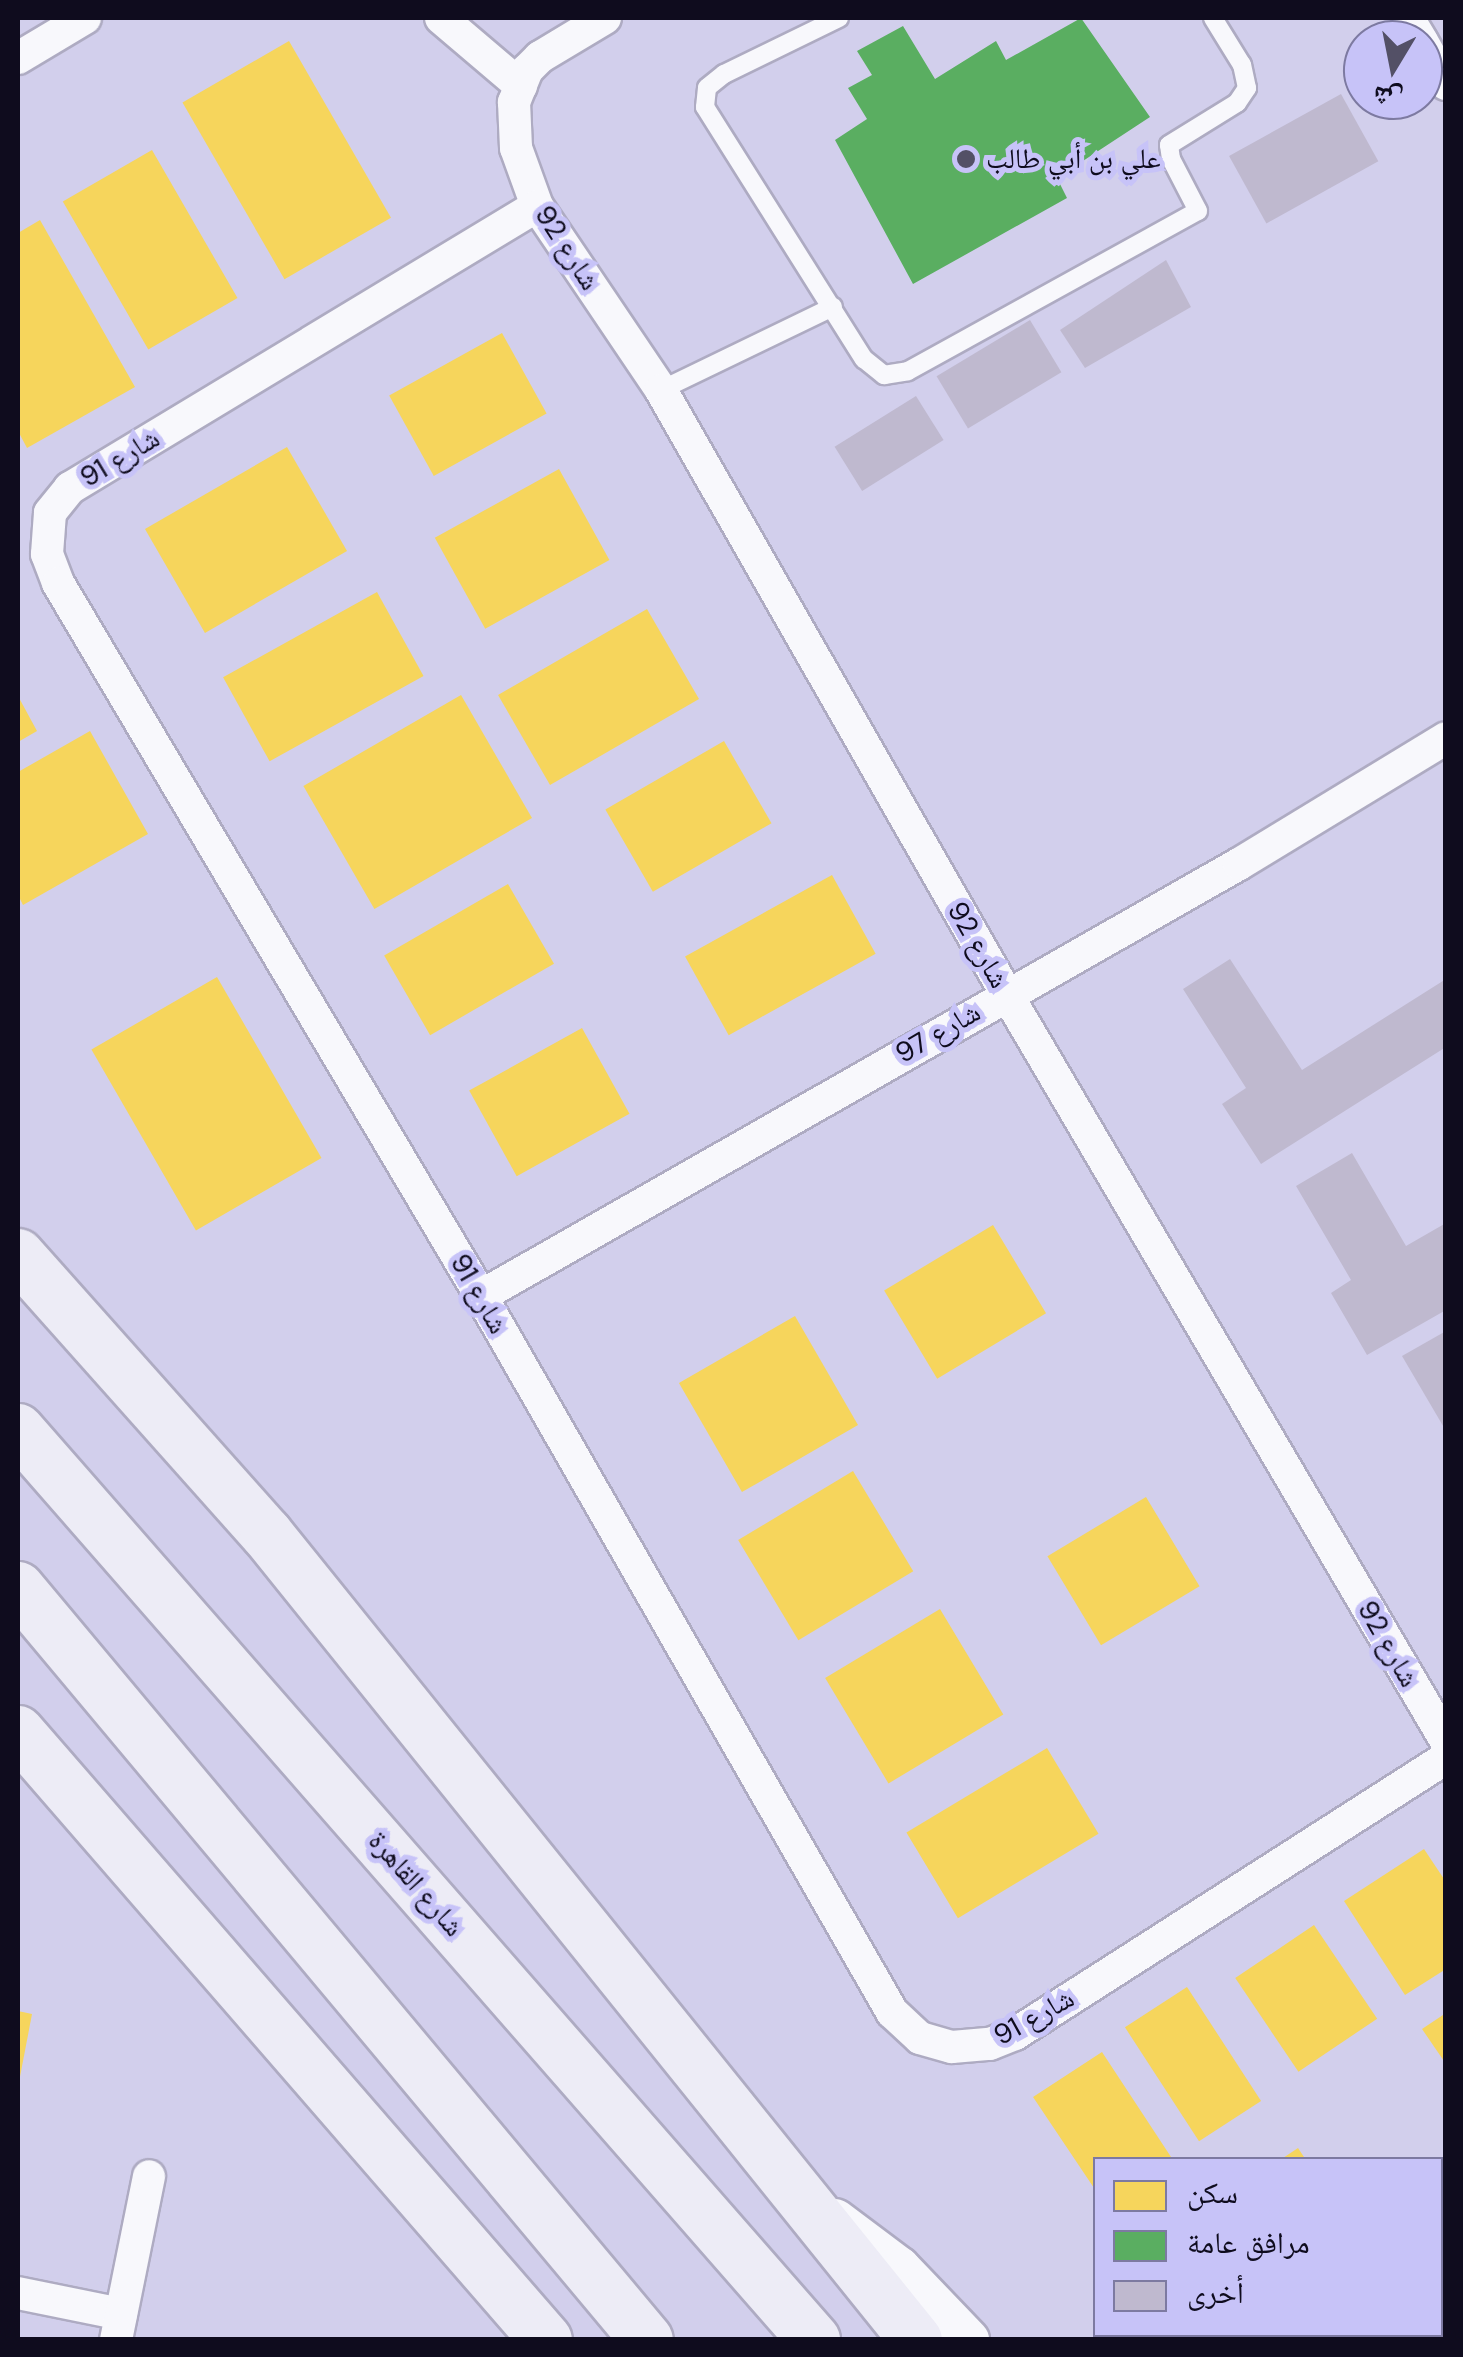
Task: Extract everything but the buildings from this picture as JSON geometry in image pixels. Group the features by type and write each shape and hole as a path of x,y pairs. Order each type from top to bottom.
{"main road":[{"path":"18,1256 266,1533 916,2340"},
{"name":"شارع القاهرة","path":"18,1430 814,2340"},
{"path":"18,1588 647,2340"},
{"path":"18,1732 546,2340"}],"street":[{"path":"18,58 85,18"},
{"path":"441,18 521,86 540,57 605,18"},
{"name":"شارع 92","path":"521,86 513,118 516,148 537,206 661,390 1006,994 1446,1741"},
{"name":"شارع 91","path":"537,206 70,488 56,502 46,532 47,554 58,583 481,1296 892,2012 920,2038 952,2047 1015,2034 1446,1758"},
{"name":"شارع 97","path":"481,1296 1239,864 1446,738"},
{"path":"18,2293 119,2327 148,2176"},
{"path":"811,2205 899,2268 968,2340"}],"lane":[{"path":"840,18 724,74 704,96 709,116 873,370 894,374 1198,211 1171,160 1169,145 1236,103 1248,88 1242,66 1213,18"},
{"path":"661,390 834,307"}],"place":[{"name":"علي بن أبي طالب","path":"966,159"}]}
